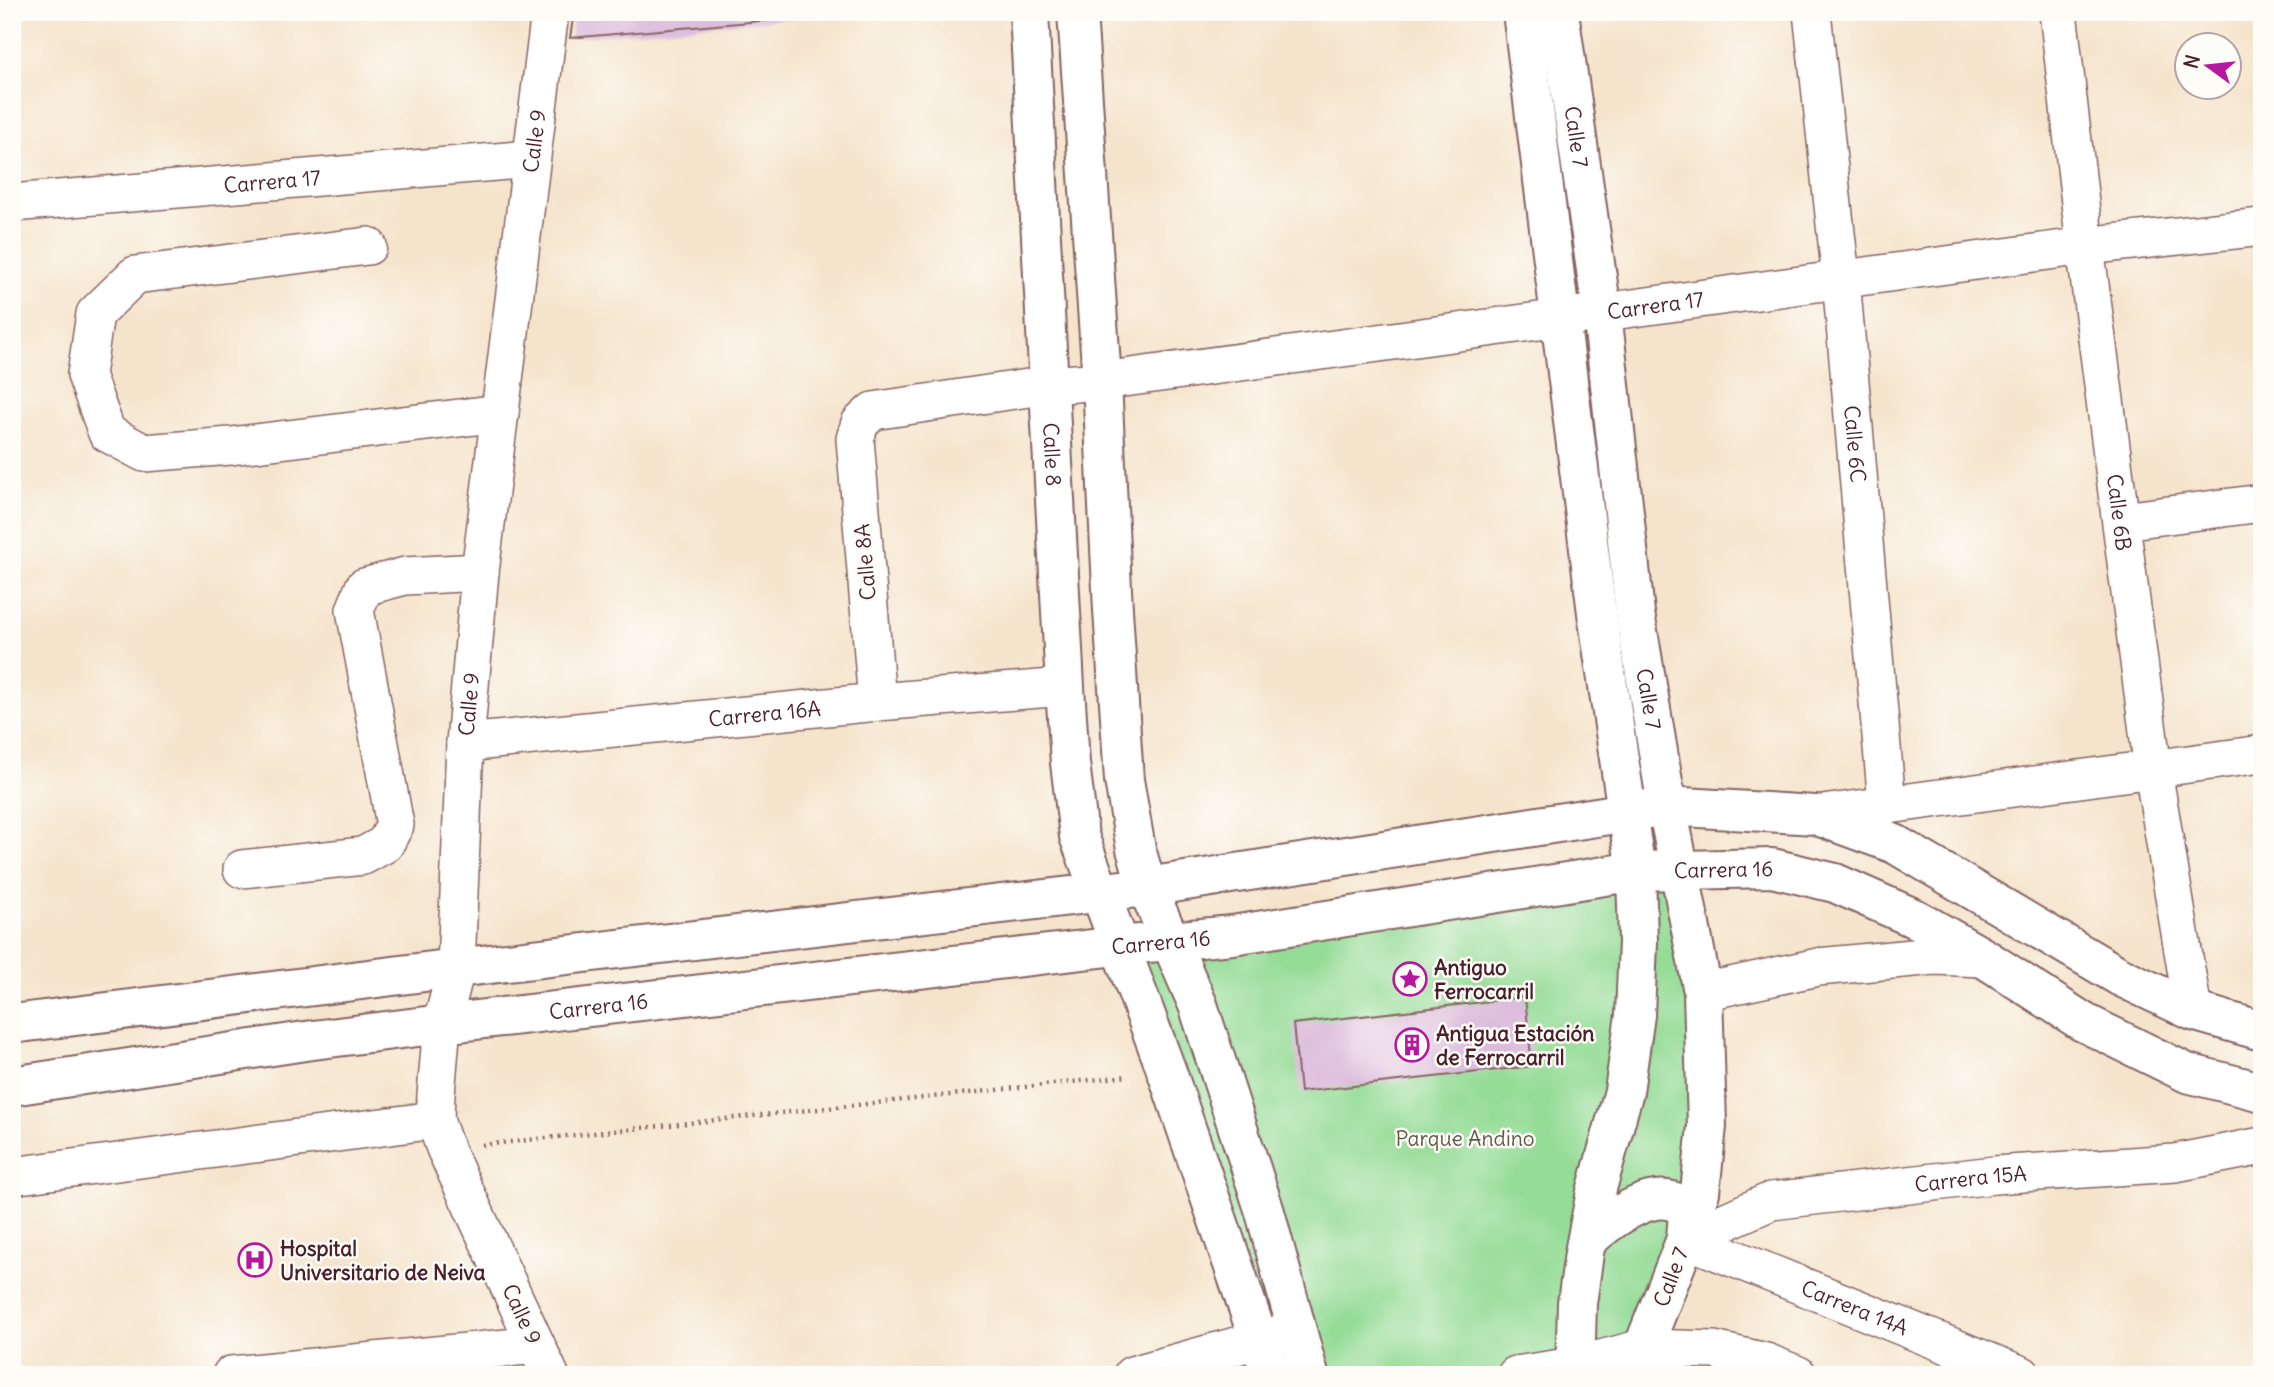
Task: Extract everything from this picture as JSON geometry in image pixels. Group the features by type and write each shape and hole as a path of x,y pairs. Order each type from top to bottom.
{"main road":[{"name":"Calle 8","path":"1029,12 1065,687 1070,763 1079,836 1167,1072 1265,1357"},
{"path":"1077,12 1102,382 1124,780 1136,849 1147,887 1172,942 1206,1031 1265,1212 1309,1375"},
{"name":"Calle 7","path":"1522,12 1597,613 1636,871 1638,942 1635,1015 1624,1091 1596,1192 1587,1240 1577,1303 1574,1371"},
{"name":"Calle 7","path":"1559,12 1602,312 1635,613 1667,806 1703,992 1707,1126 1700,1192 1686,1239 1639,1361"},
{"path":"12,1024 456,968 1147,887 1667,806 1815,815 1895,844 2119,976 2193,1011 2262,1031"},
{"name":"Carrera 16","path":"12,1086 305,1041 442,1024 1232,935 1636,871 1772,868 1836,883 1916,919 2083,1022 2187,1073 2262,1092"},
{"path":"1587,1240 1603,1225 1627,1210 1666,1199 1676,1201 1688,1212 1686,1239"}],"street":[{"name":"Calle 9","path":"543,1360 440,1134 442,1024 456,968 465,743 480,572 550,12"},
{"name":"Calle 6C","path":"1812,12 1841,279 1887,804"},
{"name":"Calle 6B","path":"2058,12 2085,246 2154,770 2193,1011"},
{"name":"Carrera 17","path":"12,203 531,159"},
{"name":"Carrera 17","path":"860,423 873,411 1049,385 1102,382 2085,246 2262,227"},
{"path":"368,246 135,275 95,314 86,375 107,433 144,453 231,446 500,413"},
{"name":"Calle 8A","path":"860,423 855,439 877,702"},
{"path":"2122,521 2262,503"},
{"path":"242,869 363,856 385,844 395,825 355,610 364,587 405,576 480,572"},
{"name":"Carrera 16A","path":"465,743 877,702 1065,687"},
{"path":"1815,815 2262,754"},
{"path":"1703,992 1818,967 1934,956 1983,958"},
{"path":"12,1176 440,1134"},
{"name":"Carrera 15A","path":"1686,1239 1771,1201 1994,1175 2175,1163 2262,1146"},
{"name":"Carrera 14A","path":"1686,1239 2022,1375"},
{"path":"1132,1375 1265,1357 1297,1328"},
{"path":"1516,1375 1574,1371 1714,1350 1766,1362 1798,1375"},
{"path":"231,1375 543,1360"}],"path":[{"path":"440,1134 1167,1072"}],"green space":[{"name":"Parque Andino","path":"1680,869 1707,1126 1636,1375 1271,1375 1118,946"}],"building":[{"path":"574,12 828,12 828,15 570,38"},
{"name":"Antigua Estación de Ferrocarril","path":"1525,997 1532,1066 1300,1092 1293,1024"}],"place":[{"name":"Antiguo Ferrocarril","path":"1410,979"},
{"name":"Antigua Estación de Ferrocarril","path":"1412,1045"},
{"name":"Hospital Universitario de Neiva","path":"255,1260"}]}
